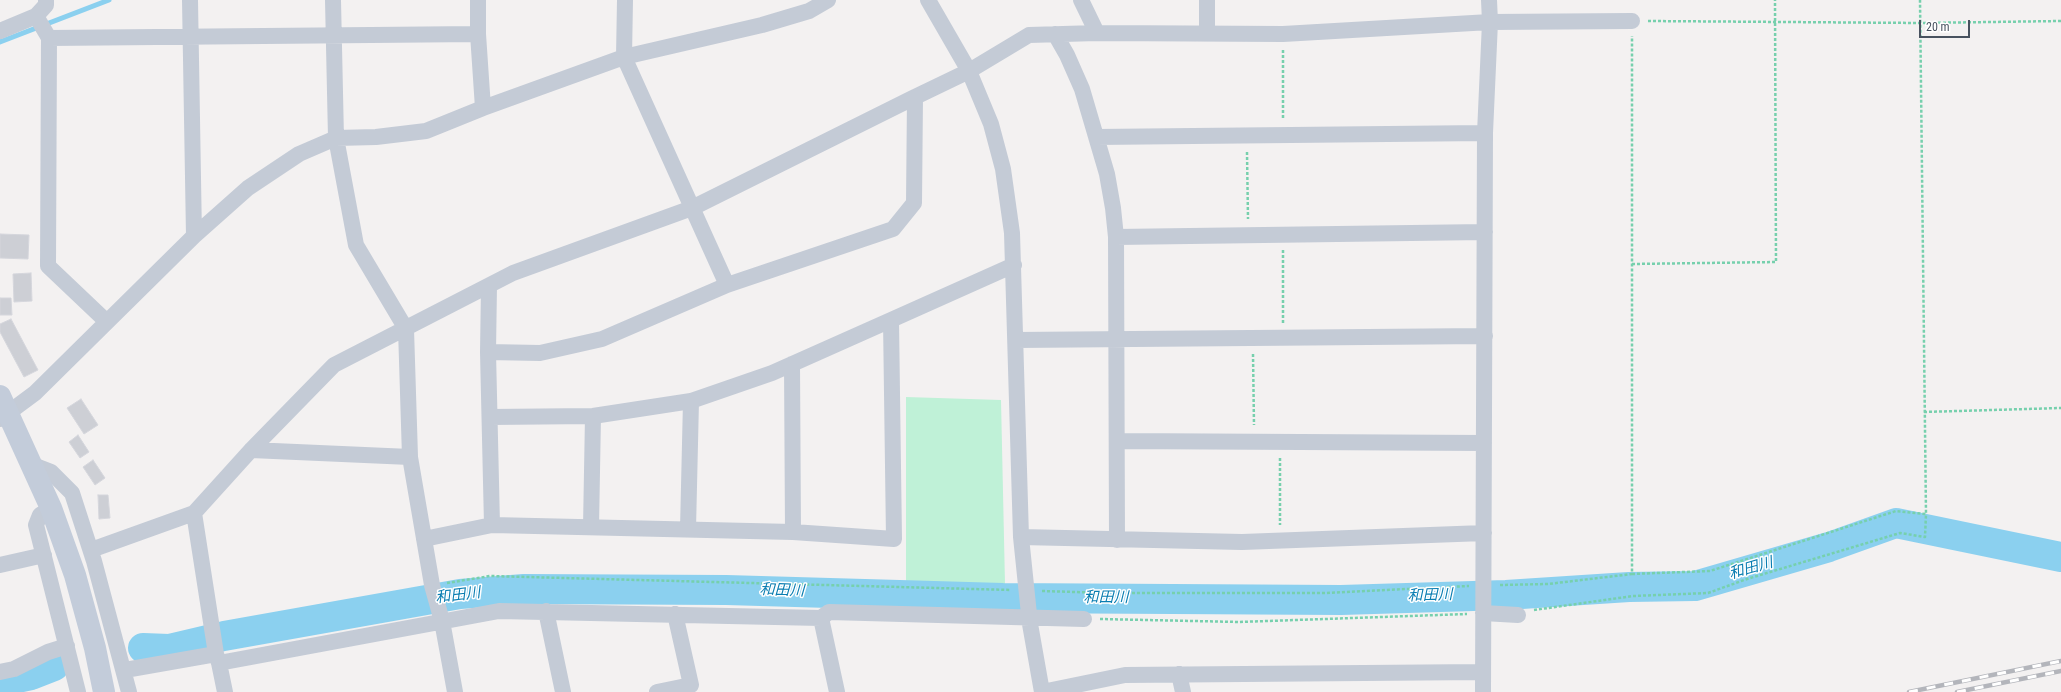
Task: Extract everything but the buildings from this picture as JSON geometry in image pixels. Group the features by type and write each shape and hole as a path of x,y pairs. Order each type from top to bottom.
{"street":[{"path":"0,31 36,16 46,5 46,0"},
{"path":"190,0 194,236"},
{"path":"333,0 336,138 356,245 406,329 410,457 432,585 440,615 455,692"},
{"path":"478,0 478,34 483,108"},
{"path":"625,0 624,57 727,286"},
{"path":"104,692 95,648 75,575 51,508 33,465 3,409 35,393 194,236 248,188 299,154 336,138 376,137 426,131 483,108 624,57 762,25 809,11 828,0"},
{"path":"928,0 969,71 991,124 1003,169 1012,233 1014,265 1021,537 1030,617 1042,692 1125,675 1483,672"},
{"path":"1081,0 1097,33"},
{"path":"1207,33 1208,0"},
{"path":"1484,692 1485,133 1490,22 1489,0"},
{"path":"36,16 48,36 48,266 107,322"},
{"path":"90,550 194,513 251,450 334,365 513,273 692,208 969,71 1029,35 1097,33 1283,34 1490,22 1632,21"},
{"path":"48,36 478,34"},
{"path":"1055,34 1067,55 1082,89 1107,174 1116,237 1117,540"},
{"path":"488,352 540,353 602,339 727,286 893,229 914,203 915,97"},
{"path":"1096,137 1485,133"},
{"path":"1116,237 1485,232"},
{"path":"490,417 593,416 691,401 772,373 1014,265"},
{"path":"489,286 488,352 492,525"},
{"path":"424,539 492,525 793,532 894,539 891,320"},
{"path":"1016,340 1485,336"},
{"path":"792,364 793,532"},
{"path":"688,530 691,401"},
{"path":"591,527 593,416"},
{"path":"1117,440 1484,443"},
{"path":"251,450 410,457"},
{"path":"33,465 51,472 72,493 125,670 129,692"},
{"path":"51,508 40,516 36,525 68,646 78,692"},
{"path":"194,513 217,657 225,692"},
{"path":"1021,537 1242,542 1484,533"},
{"path":"0,566 44,555"},
{"path":"125,670 217,657 440,615 546,611 821,618 829,612 1084,619"},
{"path":"546,611 563,692"},
{"path":"1483,613 1518,615"},
{"path":"658,692 692,685 675,614"},
{"path":"821,618 837,692"},
{"path":"0,672 14,669 48,652 68,646"},
{"path":"1179,674 1183,692"}],"path":[{"path":"1632,264 1776,262 1775,0"},
{"path":"1518,615 1538,609 1633,596 1708,593 1747,579 1900,533 1925,537 1926,514 1920,0"},
{"path":"1632,574 1632,21 1921,23 2061,21"},
{"path":"1283,34 1283,135"},
{"path":"1247,135 1249,236"},
{"path":"1283,235 1283,338"},
{"path":"1253,338 1254,441"},
{"path":"1924,412 2061,408"},
{"path":"1280,442 1280,541"},
{"path":"432,585 490,576 1107,593 1325,593 1548,584 1632,574 1710,571 1896,511 1926,514"},
{"path":"1084,619 1239,622 1483,613"}],"green space":[{"path":"906,397 1001,400 1005,584 906,582"}],"waterway":[{"path":"0,42 109,0"},
{"name":"和田川","path":"143,648 169,649 224,636 460,594 524,589 726,590 1003,598 1341,600 1506,595 1629,587 1695,586 1829,547 1896,523 2061,557"},
{"name":"和田川","path":"0,682 31,675 54,666"}],"railway":[{"path":"1909,692 2061,661"},
{"path":"1957,692 2061,671"}]}
